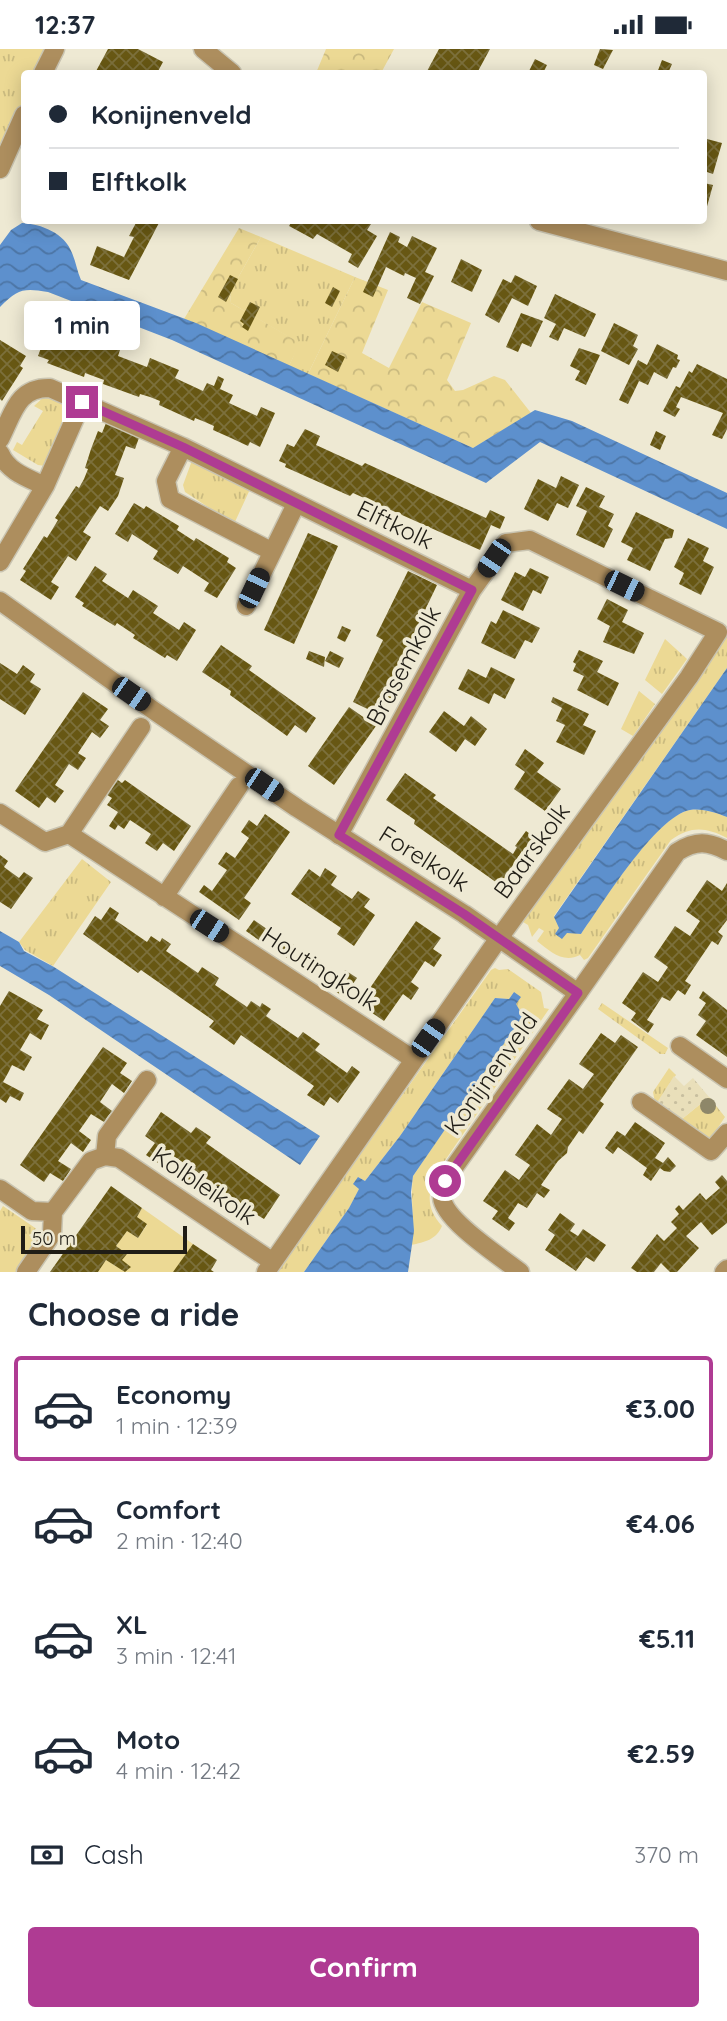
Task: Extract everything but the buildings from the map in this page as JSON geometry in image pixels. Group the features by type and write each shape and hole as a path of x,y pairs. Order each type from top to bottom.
{"street":[{"path":"44,70 55,49"},
{"path":"203,49 228,70"},
{"path":"0,169 21,122"},
{"path":"551,224 727,271"},
{"name":"Elftkolk","path":"0,439 23,395 36,388 50,388 183,447 472,590"},
{"path":"0,562 45,486 82,402"},
{"path":"183,447 166,481 170,499 271,551"},
{"path":"0,453 4,463 13,470 45,486"},
{"path":"246,606 296,503"},
{"name":"Brasemkolk","path":"339,835 472,590 506,543 530,540 718,632"},
{"name":"Forelkolk","path":"0,601 163,717 339,835 464,914 578,993"},
{"name":"Baarskolk","path":"270,1267 413,1059 681,688 718,632"},
{"path":"0,813 45,842 69,834 141,727"},
{"path":"164,897 239,786"},
{"name":"Houtingkolk","path":"69,834 413,1059"},
{"name":"Konijnenveld","path":"520,1272 449,1215 442,1196 445,1181 677,852 692,845 712,843 727,851"},
{"path":"680,1046 727,1079"},
{"path":"26,1272 52,1234 53,1212 90,1161 105,1156 107,1136 147,1080"},
{"path":"641,1102 711,1151 726,1137"},
{"name":"Kolbleikolk","path":"105,1156 119,1158 270,1267"},
{"path":"0,1189 32,1211 53,1212"}],"green space":[{"path":"0,49 46,49 38,70 21,70 21,114 7,152 0,147"},
{"path":"326,49 394,49 383,70 317,70"},
{"path":"239,228 261,237 230,292 231,303 300,343 289,366 184,319"},
{"path":"261,237 355,277 308,374 289,366 299,343 231,303 230,292"},
{"path":"355,277 388,290 362,353 389,368 422,302 471,323 447,380 455,391 494,376 505,380 531,413 473,448 308,374"},
{"path":"47,394 65,402 67,407 46,466 38,465 13,450 17,442 22,445 43,411 34,406"},
{"path":"194,455 252,485 234,524 185,492 183,485"},
{"path":"727,630 727,668 554,916 564,930 581,934 630,863 661,828 676,816 695,810 727,817 727,838 705,830 692,830 671,840 588,958 584,960 580,955 568,958 557,955 537,941 544,931 539,928 532,937 528,925 523,922"},
{"path":"665,639 687,659 662,694 645,680"},
{"path":"639,691 655,704 633,736 621,729"},
{"path":"82,859 111,882 53,966 25,950 19,942"},
{"path":"508,969 541,992 544,1008 549,1009 435,1175 430,1202 433,1214 442,1226 440,1231 430,1240 411,1245 413,1176 522,1016 514,992 509,999 495,998 400,1136 365,1181 358,1177 360,1188 349,1208 304,1272 277,1272 491,970"},
{"path":"602,1003 668,1048 665,1054 660,1054 598,1009"},
{"path":"669,1068 676,1075 658,1102 682,1119 709,1097 725,1117 709,1141 655,1103 653,1092"},
{"path":"3,1206 44,1234 16,1272 0,1272 0,1211"},
{"path":"142,1208 193,1244 174,1272 98,1272 106,1260 117,1267 126,1254 116,1246 127,1231 138,1238 147,1225 137,1217"}],"sand":[{"path":"674,1076 684,1086 693,1078 709,1097 682,1119 658,1101"}],"water":[{"path":"21,224 37,225 52,231 69,246 81,280 196,323 473,448 535,410 572,421 727,493 727,529 540,442 486,483 172,340 48,292 21,291 0,307 0,245 11,230"},
{"path":"727,668 727,817 695,810 676,816 646,844 581,934 567,933 562,939 555,934 559,928 554,917"},
{"path":"0,931 19,942 24,951 54,967 320,1136 300,1165 49,995 0,966"},
{"path":"514,992 521,997 516,1004 523,1016 413,1176 411,1192 414,1231 408,1272 304,1272 349,1208 359,1189 353,1184 358,1177 365,1181 400,1136 495,998 509,999"}],"route":[{"path":"82,402 183,447 472,590 339,835 464,914 578,993 445,1181"}]}
